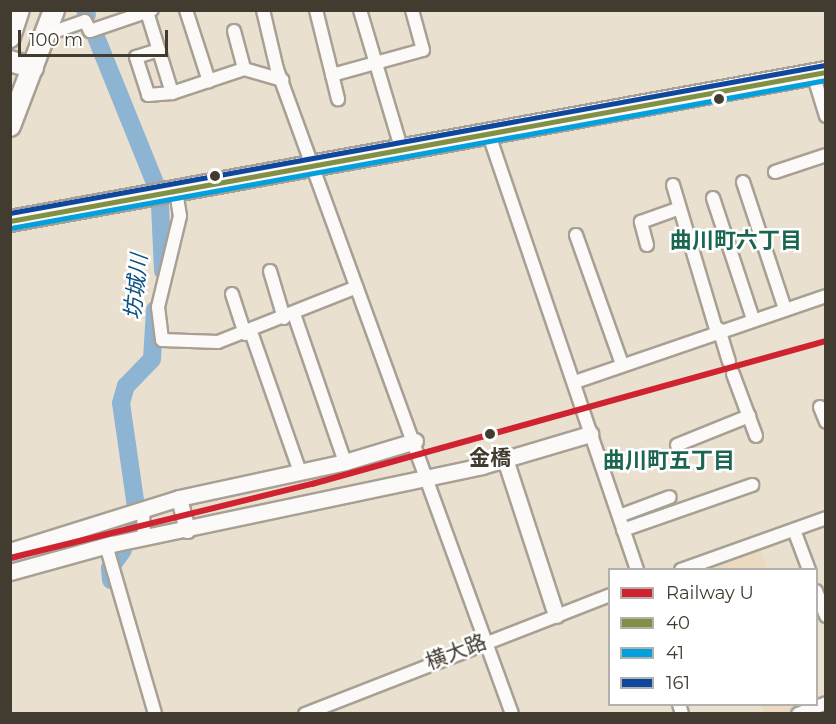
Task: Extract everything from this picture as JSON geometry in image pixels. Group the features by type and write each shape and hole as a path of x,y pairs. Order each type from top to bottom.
{"highway":[{"path":"10,37 19,10"},
{"path":"10,126 54,10"},
{"path":"10,62 33,68"},
{"path":"10,221 819,73"},
{"path":"10,210 59,212"}],"street":[{"path":"186,10 209,81"},
{"path":"263,10 282,80 427,474 512,714"},
{"path":"316,10 338,99"},
{"path":"360,10 402,151"},
{"path":"332,75 423,50 412,10"},
{"path":"45,36 85,21 90,31 150,11 172,93"},
{"path":"234,31 244,69"},
{"path":"159,50 136,57 148,95 172,93 244,69 282,80"},
{"path":"819,73 825,116"},
{"path":"489,135 636,568"},
{"path":"775,172 825,155"},
{"path":"743,182 785,309"},
{"path":"673,185 729,361"},
{"path":"177,191 180,216 158,307 162,340 219,342 248,333 357,287"},
{"path":"713,198 753,319"},
{"path":"648,245 641,222 680,208"},
{"path":"576,235 622,364"},
{"path":"270,271 345,462"},
{"path":"232,294 300,472"},
{"path":"574,382 718,329 825,296"},
{"path":"733,374 756,436"},
{"path":"820,407 825,422"},
{"path":"677,445 749,416"},
{"path":"10,572 144,537 187,530 427,474 505,459 590,434"},
{"path":"10,550 179,498 345,462 415,441"},
{"path":"505,459 556,615"},
{"path":"623,530 752,485"},
{"path":"619,516 670,497"},
{"path":"179,498 187,530"},
{"path":"143,510 144,537"},
{"path":"687,568 825,518"},
{"path":"794,530 808,568"},
{"path":"106,546 155,714"},
{"name":"横大路","path":"305,714 486,641 608,595"},
{"path":"818,597 825,616"},
{"path":"798,714 818,706"}],"shaded area":[{"path":"760,549 767,568 718,568 716,564"},
{"path":"761,706 805,706 783,714 764,713"}],"waterway":[{"name":"坊城川","path":"85,10 87,15"},
{"name":"坊城川","path":"94,32 155,183"},
{"name":"坊城川","path":"160,205 163,271"},
{"name":"坊城川","path":"136,507 121,403 126,386 152,359 155,310"},
{"name":"坊城川","path":"133,532 136,520"},
{"name":"坊城川","path":"111,580 110,568 123,550"}],"rail line":[{"name":"U","path":"10,558 312,484 826,341"}],"transit line":[{"name":"161","path":"10,213 825,65"},
{"name":"40","path":"10,221 826,72"},
{"name":"41","path":"11,228 826,80"}],"place":[{"name":"金橋","path":"490,434"}],"district":[{"name":"曲川町六丁目","path":"736,241"},
{"name":"曲川町五丁目","path":"669,461"}]}
